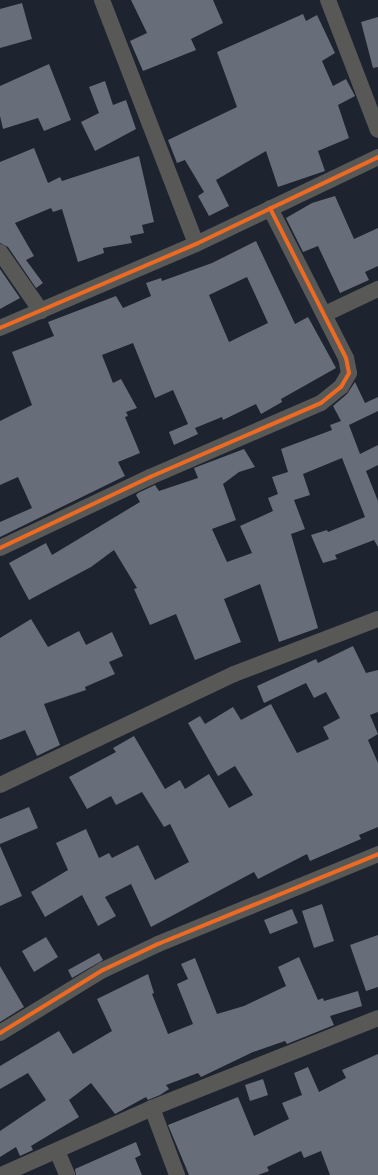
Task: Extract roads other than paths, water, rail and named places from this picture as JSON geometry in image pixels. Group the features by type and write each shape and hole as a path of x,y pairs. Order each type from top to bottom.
{"street":[{"path":"102,0 196,244"},
{"path":"328,0 378,130"},
{"path":"0,328 196,244 378,157"},
{"path":"0,548 143,480 321,403 341,387 349,373 346,358 270,208"},
{"path":"0,252 41,311"},
{"path":"325,314 378,289"},
{"path":"0,785 234,674 378,618"},
{"path":"0,1033 104,970 158,944 378,854"},
{"path":"1,1175 152,1108 378,1018"},
{"path":"152,1108 177,1175"},
{"path":"57,1151 67,1175"}]}
